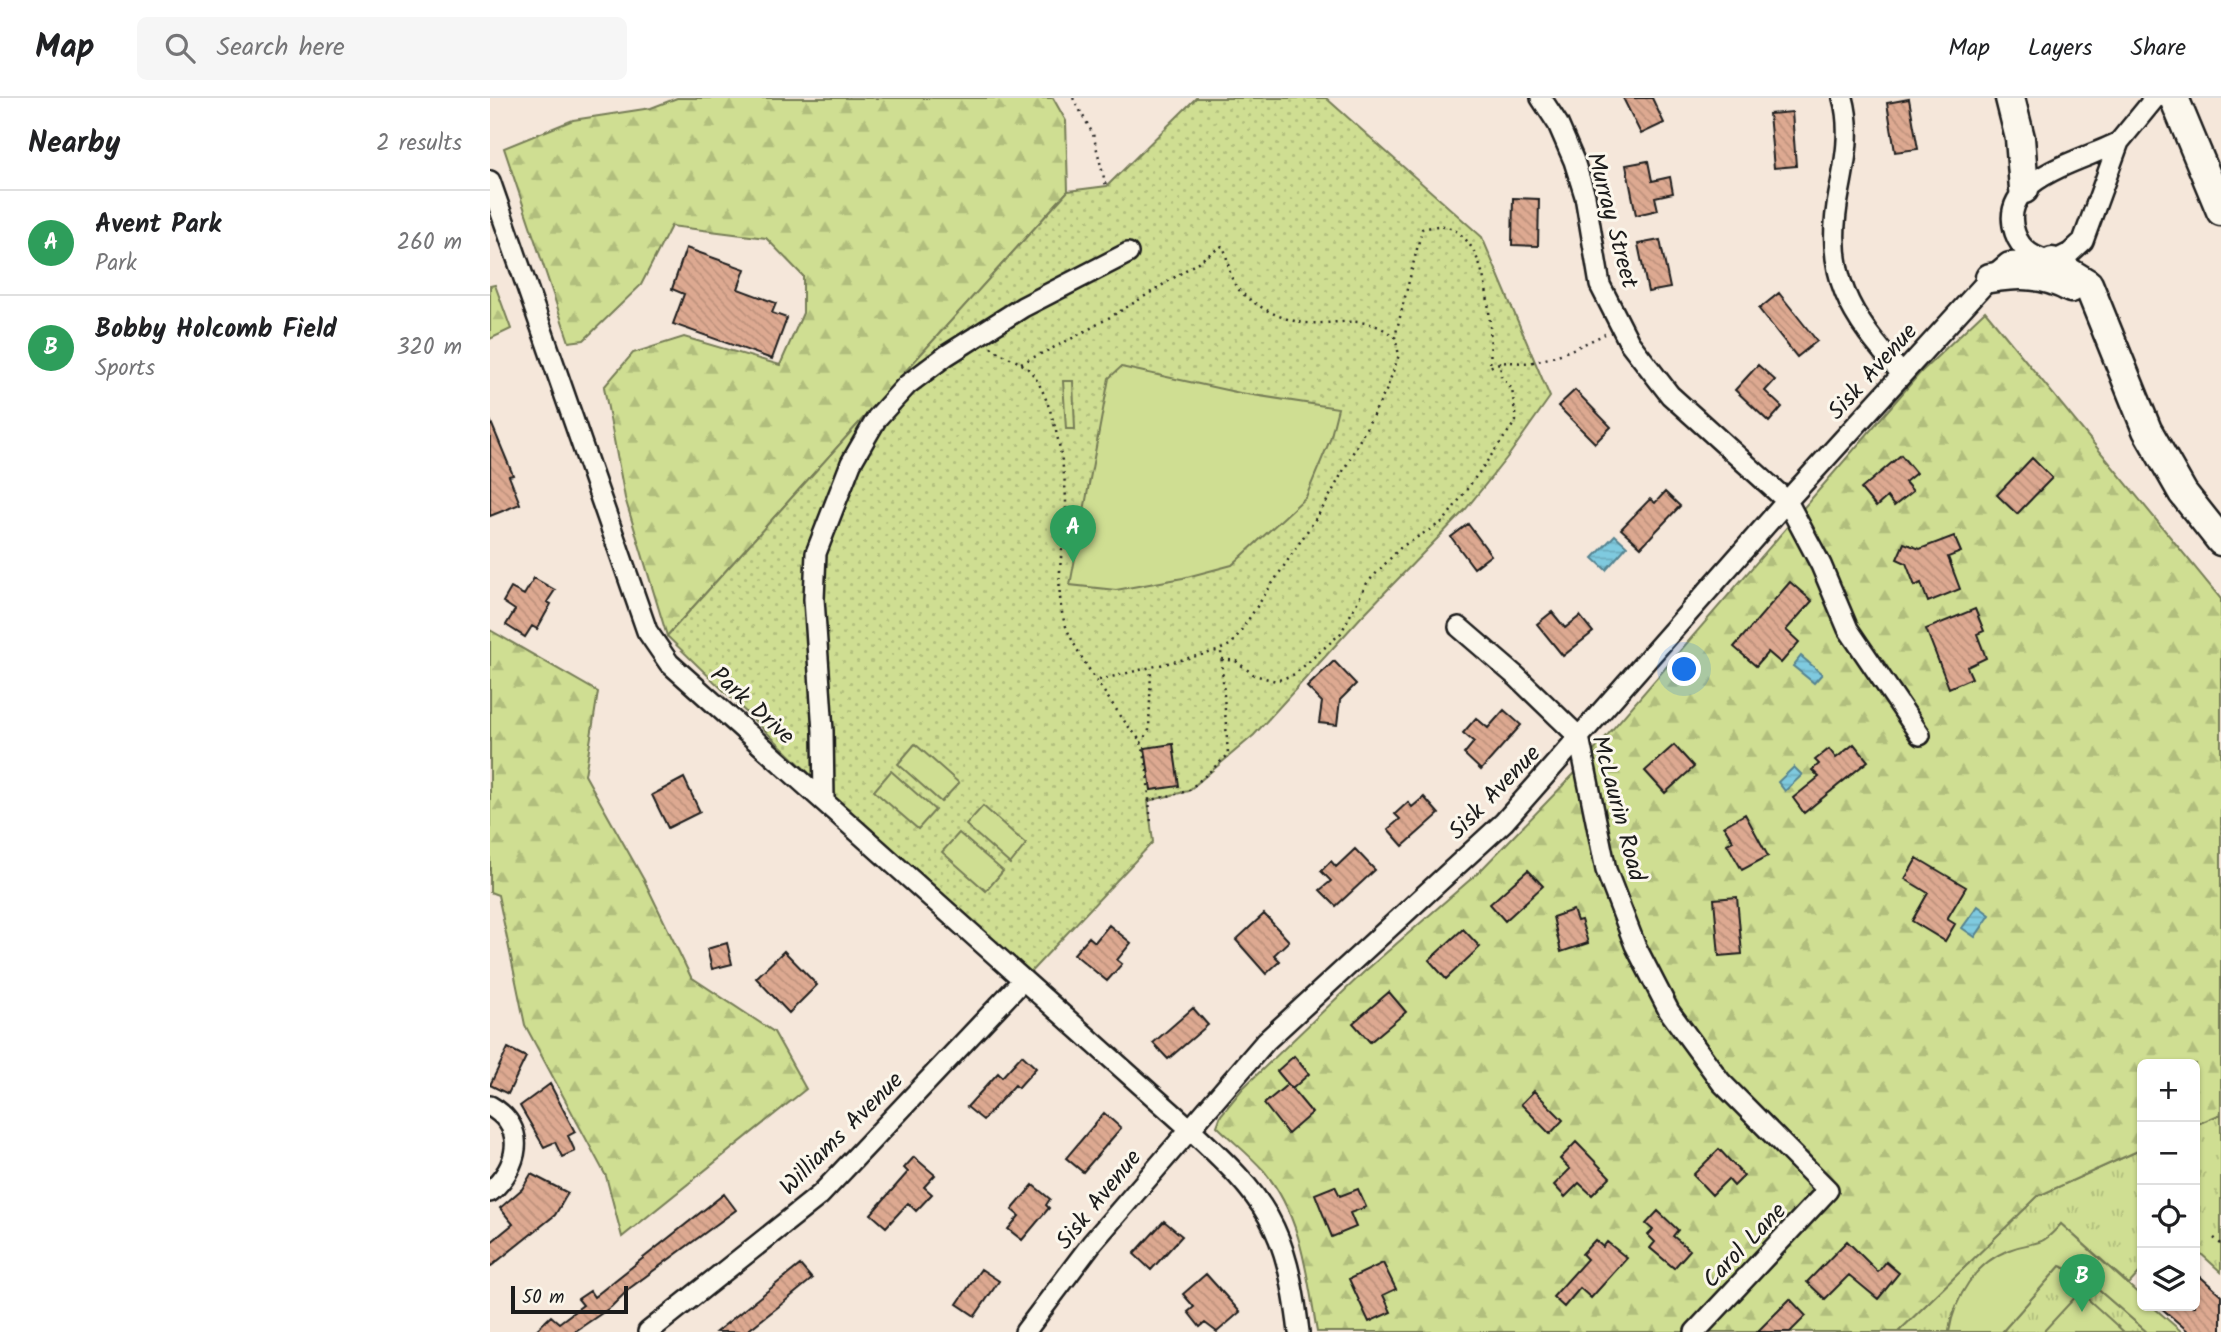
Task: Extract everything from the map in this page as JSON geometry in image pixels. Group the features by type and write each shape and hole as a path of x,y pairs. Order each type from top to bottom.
{"highway":[{"path":"2010,98 2020,138 2024,189"},
{"path":"2174,98 2221,211"},
{"path":"2045,260 2088,284 2147,430 2183,493 2221,541"},
{"path":"1990,278 2017,273 2041,276 2069,287 2098,308"}],"street":[{"name":"Murray Street","path":"1541,98 1558,124 1574,161 1585,196 1600,285 1629,342 1670,395 1787,501 1821,565 1848,629 1920,735"},
{"path":"1843,98 1847,153 1836,211 1833,252 1844,293 1863,331 1902,374"},
{"name":"Sisk Avenue","path":"1025,1332 1092,1243 1266,1041 1504,822 1787,501 1990,278 2008,263 2045,260 2070,253 2083,241 2119,142 2155,98"},
{"name":"Sisk Avenue","path":"1990,278 2013,227 2017,201 2024,189 2041,177 2119,142"},
{"name":"Park Drive","path":"490,181 646,631 669,663 1189,1128 1250,1186 1273,1220 1285,1249 1300,1332"},
{"path":"2013,227 2025,250 2045,260"},
{"path":"824,800 823,731 814,599 817,553 851,463 877,418 907,385 1023,307 1128,253"},
{"name":"McLaurin Road","path":"1459,627 1579,737 1606,870 1635,945 1669,1011 1721,1082 1828,1190"},
{"name":"Williams Avenue","path":"648,1332 820,1195 1023,980"},
{"path":"490,1106 504,1116 516,1145 515,1160 505,1179 490,1192"},
{"name":"Carol Lane","path":"1695,1332 1828,1190"}],"path":[{"path":"1073,98 1093,134 1107,186"},
{"path":"1099,680 1221,649 1232,644 1254,614 1296,545 1326,503 1374,417 1396,368 1399,355 1395,337 1422,229 1443,225 1468,240 1482,270 1492,330 1490,367 1500,361 1531,362 1578,348 1621,326"},
{"path":"1021,363 1076,339 1222,246 1237,288 1260,307 1304,323 1369,322 1383,327 1395,337"},
{"path":"978,335 1003,357 1021,363 1032,373 1044,398 1057,436 1066,506 1059,553 1059,589 1063,619 1079,652 1141,743 1151,823"},
{"path":"1222,659 1236,662 1254,675 1276,681 1295,674 1341,633 1367,583 1401,547 1444,521 1516,421 1512,389 1502,376 1500,361"},
{"path":"1148,800 1188,792 1228,755 1221,649"},
{"path":"1141,743 1149,730 1151,667"},
{"path":"2214,1238 2221,1244"}],"green space":[{"path":"677,98 1053,98 1066,121 1068,191 667,636 625,498 604,387 633,353 684,337 780,365 803,313 803,276 766,238 671,226 641,285 584,340 569,342 504,148 573,120 651,108"},
{"path":"1196,98 1326,98 1482,237 1550,397 1509,455 1465,510 1362,616 1254,735 1188,791 1148,801 1153,842 1023,980 667,636 1068,191 1107,186"},
{"path":"495,285 511,329 490,339 490,286"},
{"path":"1985,311 2221,599 2221,1114 2200,1123 2200,1059 2137,1059 2137,1151 2038,1196 1898,1332 1317,1332 1301,1248 1287,1208 1264,1171 1217,1126 1221,1115 1243,1088 1364,972 1479,872 1573,775 1920,373"},
{"path":"1121,367 1240,393 1338,408 1330,440 1306,497 1232,565 1183,578 1116,590 1070,585 1109,378"},
{"path":"1063,381 1073,381 1075,429 1066,429"},
{"path":"490,630 598,692 585,775 644,880 691,977 774,1032 806,1089 622,1237 606,1176 525,1025 498,895 490,892"},
{"path":"915,744 959,783 941,802 898,764"},
{"path":"891,771 935,810 918,829 874,791"},
{"path":"983,806 1026,844 1010,864 966,825"},
{"path":"959,833 1003,871 986,891 942,852"},
{"path":"2221,1114 2221,1272 2200,1253 2200,1123"},
{"path":"2137,1151 2137,1275 2129,1284 2061,1224 2045,1243 2010,1251 1988,1266 1951,1320 1949,1332 1898,1332 2038,1196"},
{"path":"2061,1224 2137,1292 2137,1311 2158,1311 2182,1332 2147,1332 2079,1273 2060,1266 2002,1332 1949,1332 1962,1294 1986,1263 2009,1250 2042,1241"},
{"path":"2060,1266 2079,1273 2147,1332 2002,1332"},
{"path":"2080,1292 2124,1332 2043,1332"}],"water":[{"path":"1615,535 1627,546 1606,570 1593,558"},
{"path":"1801,656 1822,674 1814,683 1793,666"},
{"path":"1794,767 1802,775 1785,791 1778,782"},
{"path":"1978,906 1990,915 1975,937 1962,928"}],"building":[{"path":"1623,98 1652,98 1664,123 1641,134"},
{"path":"1909,99 1918,149 1895,152 1887,103"},
{"path":"1792,112 1796,166 1774,168 1769,114"},
{"path":"1648,161 1652,181 1670,177 1673,193 1655,197 1658,210 1636,215 1626,165"},
{"path":"1513,198 1539,199 1538,246 1512,245"},
{"path":"1660,240 1670,288 1648,292 1638,244"},
{"path":"686,248 745,269 738,289 776,303 772,313 787,318 772,359 673,324 684,294 672,289"},
{"path":"1779,293 1817,341 1797,357 1759,309"},
{"path":"1758,365 1775,380 1765,391 1782,407 1769,422 1735,390"},
{"path":"1575,390 1611,427 1595,443 1558,406"},
{"path":"490,420 513,475 509,476 520,504 490,516"},
{"path":"1901,455 1916,473 1905,482 1913,491 1894,506 1887,497 1876,507 1861,489"},
{"path":"2032,458 2052,478 2017,514 1997,495"},
{"path":"1665,492 1680,506 1641,547 1621,529 1650,499 1655,503"},
{"path":"1468,524 1491,555 1474,568 1451,537"},
{"path":"1954,536 1961,552 1948,557 1960,589 1928,602 1921,583 1915,586 1906,563 1897,559 1904,543 1920,549"},
{"path":"534,578 555,590 547,602 551,604 537,629 532,626 525,637 506,625 515,610 503,602 511,588 524,595"},
{"path":"1790,582 1812,601 1786,630 1799,642 1781,663 1768,652 1756,666 1734,647"},
{"path":"1975,609 1984,631 1977,634 1986,658 1967,667 1972,678 1949,688 1926,629"},
{"path":"1552,612 1565,628 1580,616 1593,632 1563,656 1537,624"},
{"path":"1334,661 1356,684 1340,700 1337,725 1319,723 1322,702 1307,687"},
{"path":"1504,710 1521,725 1481,770 1464,754 1474,742 1463,733 1476,718 1488,728"},
{"path":"1173,744 1179,786 1151,790 1145,748"},
{"path":"1854,744 1868,761 1804,813 1793,798 1819,777 1812,770 1819,764 1815,760 1829,749 1836,758"},
{"path":"1674,745 1694,767 1665,793 1645,771"},
{"path":"684,778 700,812 668,828 652,795"},
{"path":"1424,797 1439,814 1403,846 1388,829 1400,819 1395,814 1408,802 1412,807"},
{"path":"1745,814 1768,856 1742,870 1727,844 1733,841 1724,826"},
{"path":"1355,849 1375,870 1336,906 1320,890 1331,881 1321,871 1331,861 1336,867"},
{"path":"1917,858 1966,887 1947,919 1955,924 1945,941 1912,921 1928,893 1905,879"},
{"path":"1528,870 1543,886 1505,921 1490,904"},
{"path":"1737,897 1742,954 1719,956 1714,899"},
{"path":"1573,910 1577,921 1581,920 1588,943 1561,952 1553,917"},
{"path":"1264,914 1289,941 1274,955 1280,961 1266,974 1236,940"},
{"path":"1109,925 1131,943 1117,960 1122,964 1107,981 1074,954 1089,937 1095,942"},
{"path":"1463,929 1480,947 1446,979 1429,960"},
{"path":"727,943 732,964 712,969 707,949"},
{"path":"784,951 817,985 789,1013 756,978"},
{"path":"1389,992 1406,1012 1370,1042 1353,1023"},
{"path":"1193,1008 1208,1025 1168,1059 1153,1043"},
{"path":"508,1048 526,1057 508,1094 490,1085"},
{"path":"1022,1055 1036,1068 1018,1088 1015,1085 983,1120 967,1107 998,1073 1002,1077"},
{"path":"1294,1056 1309,1074 1292,1089 1277,1071"},
{"path":"550,1084 575,1132 568,1136 575,1151 562,1157 555,1142 544,1147 520,1106"},
{"path":"1288,1084 1312,1113 1288,1134 1264,1104"},
{"path":"1534,1091 1563,1120 1550,1134 1521,1104"},
{"path":"1104,1113 1121,1128 1083,1172 1066,1158"},
{"path":"1576,1142 1610,1177 1592,1195 1579,1183 1565,1197 1554,1185 1570,1169 1560,1159"},
{"path":"1719,1149 1744,1176 1734,1186 1728,1179 1712,1195 1693,1175"},
{"path":"914,1157 935,1175 924,1187 932,1194 916,1211 908,1203 886,1227 871,1214 908,1172 904,1168"},
{"path":"531,1174 568,1193 555,1215 490,1267 490,1243 513,1224 500,1208 522,1189"},
{"path":"1033,1185 1050,1199 1046,1205 1049,1208 1022,1240 1008,1229 1019,1216 1012,1210"},
{"path":"1335,1186 1340,1196 1358,1189 1366,1207 1350,1213 1356,1227 1332,1237 1315,1194"},
{"path":"724,1194 736,1210 630,1288 611,1307 574,1332 534,1332 551,1316 559,1323 583,1305 578,1299 590,1291 594,1297"},
{"path":"1658,1211 1678,1230 1673,1236 1690,1250 1674,1268 1650,1248 1655,1242 1648,1235 1653,1230 1646,1224"},
{"path":"1164,1221 1182,1236 1151,1270 1134,1254"},
{"path":"1595,1240 1603,1247 1607,1242 1627,1258 1591,1298 1580,1288 1564,1307 1553,1297 1587,1259 1582,1254"},
{"path":"1847,1241 1878,1272 1886,1262 1899,1273 1878,1299 1849,1275 1825,1299 1807,1282"},
{"path":"1383,1263 1396,1289 1383,1295 1391,1312 1369,1322 1349,1279"},
{"path":"800,1265 812,1279 778,1307 746,1332 716,1332"},
{"path":"981,1269 999,1281 975,1316 957,1304"},
{"path":"1206,1274 1240,1312 1217,1332 1205,1323 1200,1327 1188,1312 1194,1307 1183,1294"},
{"path":"2200,1276 2221,1295 2221,1332 2189,1332 2165,1311 2200,1311"},
{"path":"1790,1299 1806,1316 1790,1332 1757,1332"}],"place":[{"name":"Avent Park","path":"1073,563"},
{"name":"Bobby Holcomb Field","path":"2082,1312"}]}
